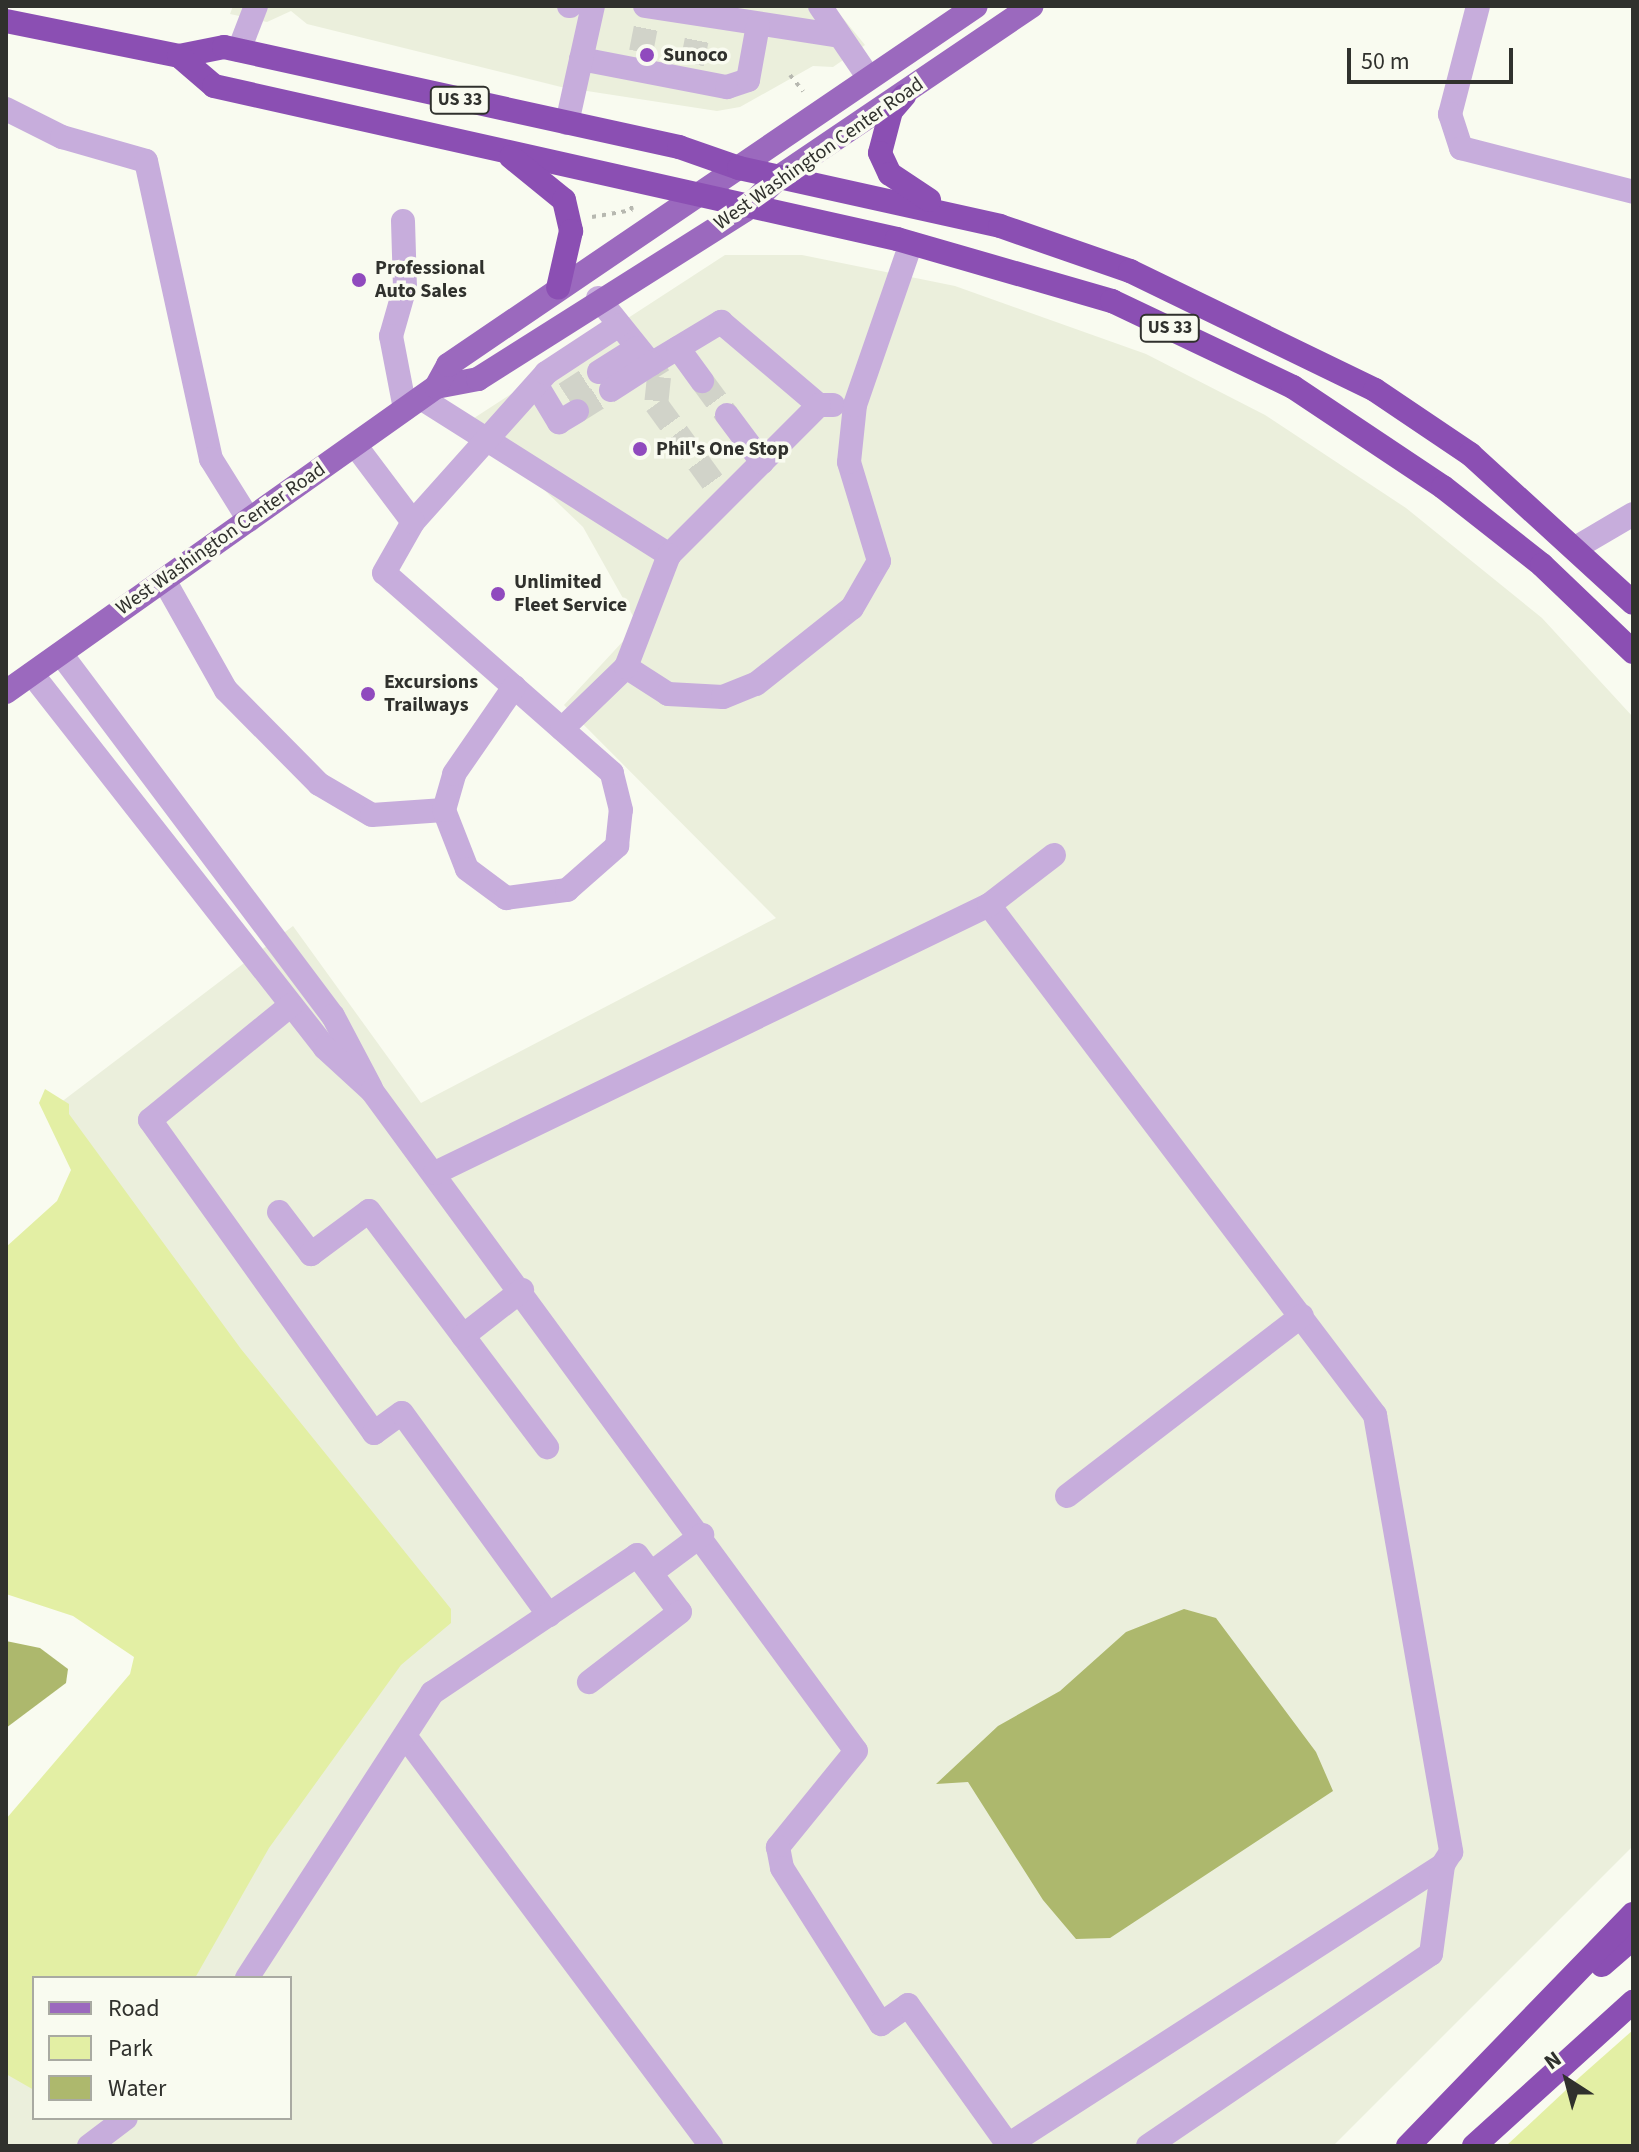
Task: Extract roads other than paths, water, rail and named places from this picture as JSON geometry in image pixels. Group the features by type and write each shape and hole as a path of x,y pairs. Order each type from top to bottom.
{"highway":[{"name":"US 33","path":"6,24 179,56 239,50 567,123 739,168 959,216 1130,271 1316,356 1470,454 1577,547 1633,603"},
{"name":"US 33","path":"179,56 214,86 493,145 745,210 911,243 1112,301 1293,387 1443,487 1542,565 1633,652"},
{"path":"904,96 881,140 885,164 901,184 959,216"},
{"path":"493,145 564,200 571,231 558,288"},
{"path":"1416,2137 1633,1914"},
{"path":"1416,2137 1633,1938"},
{"path":"1474,2146 1633,2002"}],"main road":[{"name":"West Washington Center Road","path":"6,692 421,398 448,365 976,6"},
{"name":"West Washington Center Road","path":"421,398 478,379 598,298 745,210 779,177 904,96 1032,6"}],"street":[{"path":"239,50 256,6"},
{"path":"567,123 593,6"},
{"path":"820,6 869,78"},
{"path":"1478,6 1450,114 1461,148 1633,192"},
{"path":"647,13 699,27 758,25 840,36"},
{"path":"581,59 639,61 690,72 727,87 748,80 758,25"},
{"path":"6,109 62,137 146,161 211,459 249,520"},
{"path":"403,221 405,287 391,336 421,398 493,440 669,555"},
{"path":"626,667 668,694 723,697 756,684 852,608 879,561 849,462 855,405 911,243"},
{"path":"598,298 644,356"},
{"path":"605,381 644,356 678,348 721,322 819,405 855,405"},
{"path":"514,687 454,774 444,810 451,843 485,887 506,898 567,890 617,846 621,810 612,773 562,729 384,573 413,522 493,440 557,400 546,373 619,325"},
{"path":"678,348 702,381"},
{"path":"562,729 626,667 669,555 819,405"},
{"path":"727,415 762,462"},
{"path":"355,445 413,522"},
{"path":"1577,547 1633,514"},
{"path":"164,580 226,690 319,784 372,815 444,810"},
{"path":"61,654 333,1016 372,1091 702,1535 856,1751 778,1847 782,1868 881,2024 908,2005 1008,2145 1443,1865"},
{"path":"32,674 340,1066 372,1091"},
{"path":"435,1173 989,905 1054,855"},
{"path":"989,905 1354,1381 1383,1441 1447,1812 1451,1852 1443,1865 1431,1954 1148,2146"},
{"path":"291,1005 150,1120 374,1433 402,1413 549,1615"},
{"path":"279,1212 311,1254 369,1211 547,1447"},
{"path":"463,1336 522,1290"},
{"path":"1067,1496 1302,1316"},
{"path":"651,1573 702,1535"},
{"path":"248,1976 432,1693 637,1555 680,1612 589,1682"},
{"path":"405,1736 711,2146"},
{"path":"89,2146 123,2120"}],"water":[{"path":"1184,1609 1216,1618 1316,1752 1333,1791 1110,1938 1076,1939 1043,1900 968,1782 936,1784 998,1726 1060,1691 1126,1632"},
{"path":"6,1641 40,1648 68,1669 66,1683 6,1728"}],"tunnel":[{"path":"641,52 646,27"},
{"path":"692,64 697,38"},
{"path":"651,364 659,377 656,404 725,499"},
{"path":"565,394 599,372"},
{"path":"702,381 727,415"},
{"path":"577,411 611,390"}],"place":[{"name":"Sunoco","path":"647,55"},
{"name":"Professional Auto Sales","path":"359,280"},
{"name":"Phil's One Stop","path":"640,449"},
{"name":"Unlimited Fleet Service","path":"498,594"},
{"name":"Excursions Trailways","path":"368,694"}]}
